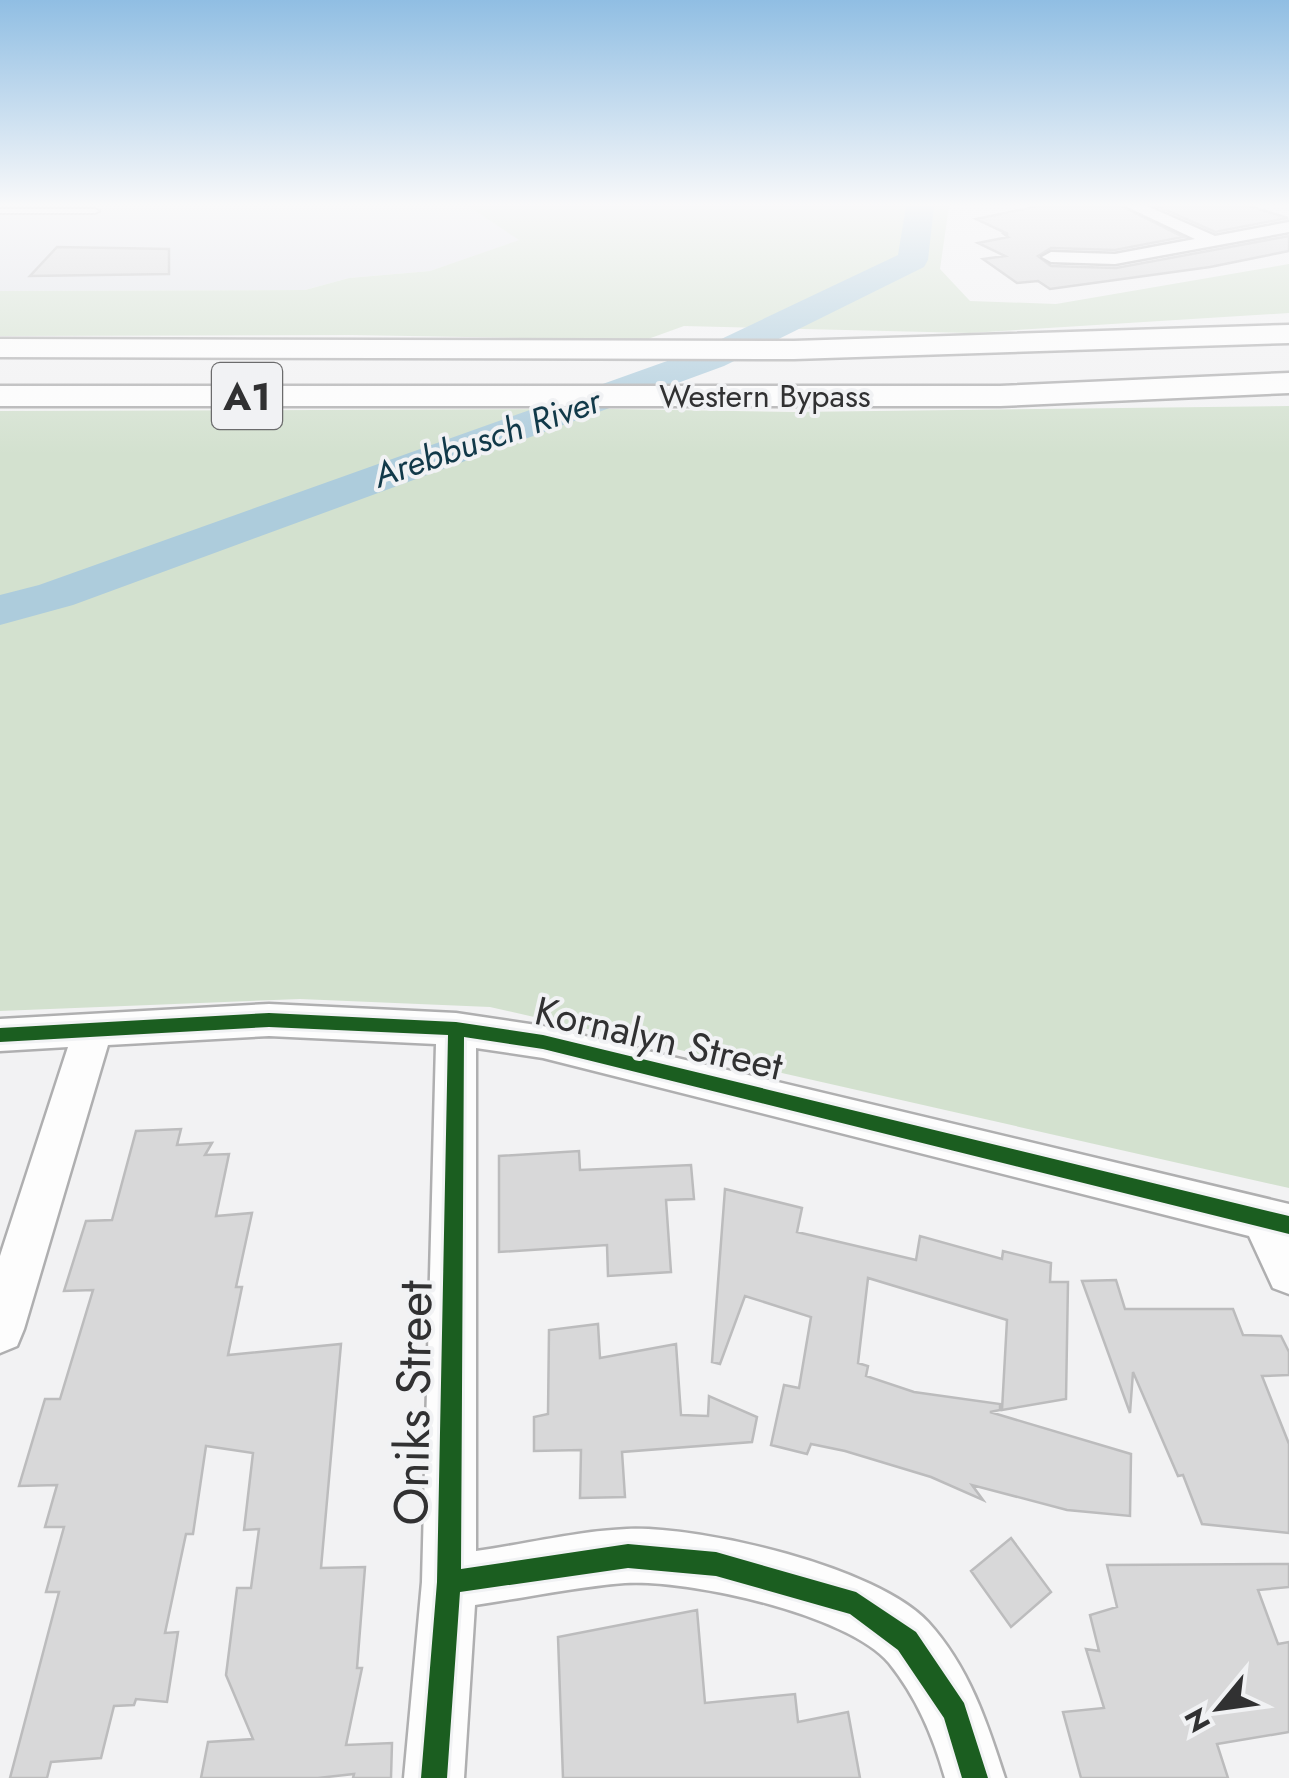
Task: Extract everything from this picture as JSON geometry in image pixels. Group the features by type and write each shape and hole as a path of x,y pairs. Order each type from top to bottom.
{"highway":[{"path":"958,344 1289,324"},
{"name":"Western Bypass","path":"0,348 794,350 1289,334"},
{"name":"Western Bypass","path":"0,396 1000,396 1289,386"}],"street":[{"name":"Kornalyn Street","path":"0,1035 269,1020 456,1029 543,1042 1276,1222"},
{"name":"Oniks Street","path":"434,1778 449,1582 456,1029"},
{"path":"0,1329 93,1030"},
{"path":"1276,1222 1289,1272"},
{"path":"449,1582 628,1556 716,1564 856,1604 908,1640 954,1712 974,1778"}],"shaded area":[{"path":"0,289 309,289 305,290"}],"green space":[{"path":"959,289 970,301 1056,304 1144,289 1289,289 1289,313 970,333 684,326 648,339 628,340 352,335 0,336 0,291"},
{"path":"1289,406 1289,1188 490,1007 300,999 0,1011 0,411 794,412"}],"building":[{"path":"181,1129 177,1145 212,1143 205,1155 229,1154 216,1216 252,1213 236,1287 242,1287 228,1355 341,1344 321,1568 365,1567 357,1668 362,1668 346,1745 392,1743 391,1778 353,1778 354,1774 318,1778 201,1778 208,1742 253,1739 226,1675 237,1588 251,1588 259,1529 244,1530 253,1453 206,1446 193,1534 186,1534 165,1633 178,1632 167,1702 136,1699 134,1705 114,1706 101,1758 51,1762 47,1778 10,1778 59,1592 46,1592 64,1527 45,1527 57,1485 19,1486 45,1399 60,1399 93,1290 64,1291 86,1221 112,1220 136,1131"},
{"path":"579,1151 580,1170 691,1165 694,1199 666,1200 671,1272 608,1276 607,1245 499,1252 499,1156"},
{"path":"725,1189 802,1208 797,1232 916,1260 920,1236 1002,1259 1003,1251 1051,1263 1050,1282 1068,1282 1066,1399 1002,1410 1007,1320 868,1278 858,1363 868,1366 866,1376 914,1392 1000,1404 1000,1410 990,1412 1131,1454 1130,1516 1067,1510 972,1485 983,1500 931,1477 845,1451 811,1444 807,1454 771,1445 784,1385 799,1388 811,1317 745,1296 720,1364 712,1362"},
{"path":"1116,1280 1125,1309 1233,1309 1243,1335 1281,1336 1289,1352 1289,1375 1262,1376 1289,1444 1289,1533 1202,1524 1133,1372 1130,1413 1082,1281"},
{"path":"598,1324 600,1358 676,1344 681,1415 708,1416 709,1396 757,1417 752,1442 622,1452 625,1497 580,1498 581,1450 534,1451 534,1417 548,1414 549,1330"},
{"path":"1011,1538 1051,1592 1011,1627 971,1571"},
{"path":"1289,1564 1289,1587 1258,1590 1278,1644 1289,1642 1289,1732 1217,1744 1228,1778 1081,1778 1063,1712 1104,1708 1086,1649 1099,1651 1090,1615 1117,1607 1107,1565"},
{"path":"697,1610 705,1703 795,1694 798,1722 848,1712 860,1778 563,1778 558,1637"}],"waterway":[{"name":"Arebbusch River","path":"0,610 56,595 711,358 853,289"}],"cycle path":[{"path":"0,1035 269,1020 456,1029 543,1042 1289,1225"},
{"path":"434,1778 449,1582 456,1029"},
{"path":"449,1582 628,1556 716,1564 856,1604 907,1641 955,1712 975,1778"}]}
